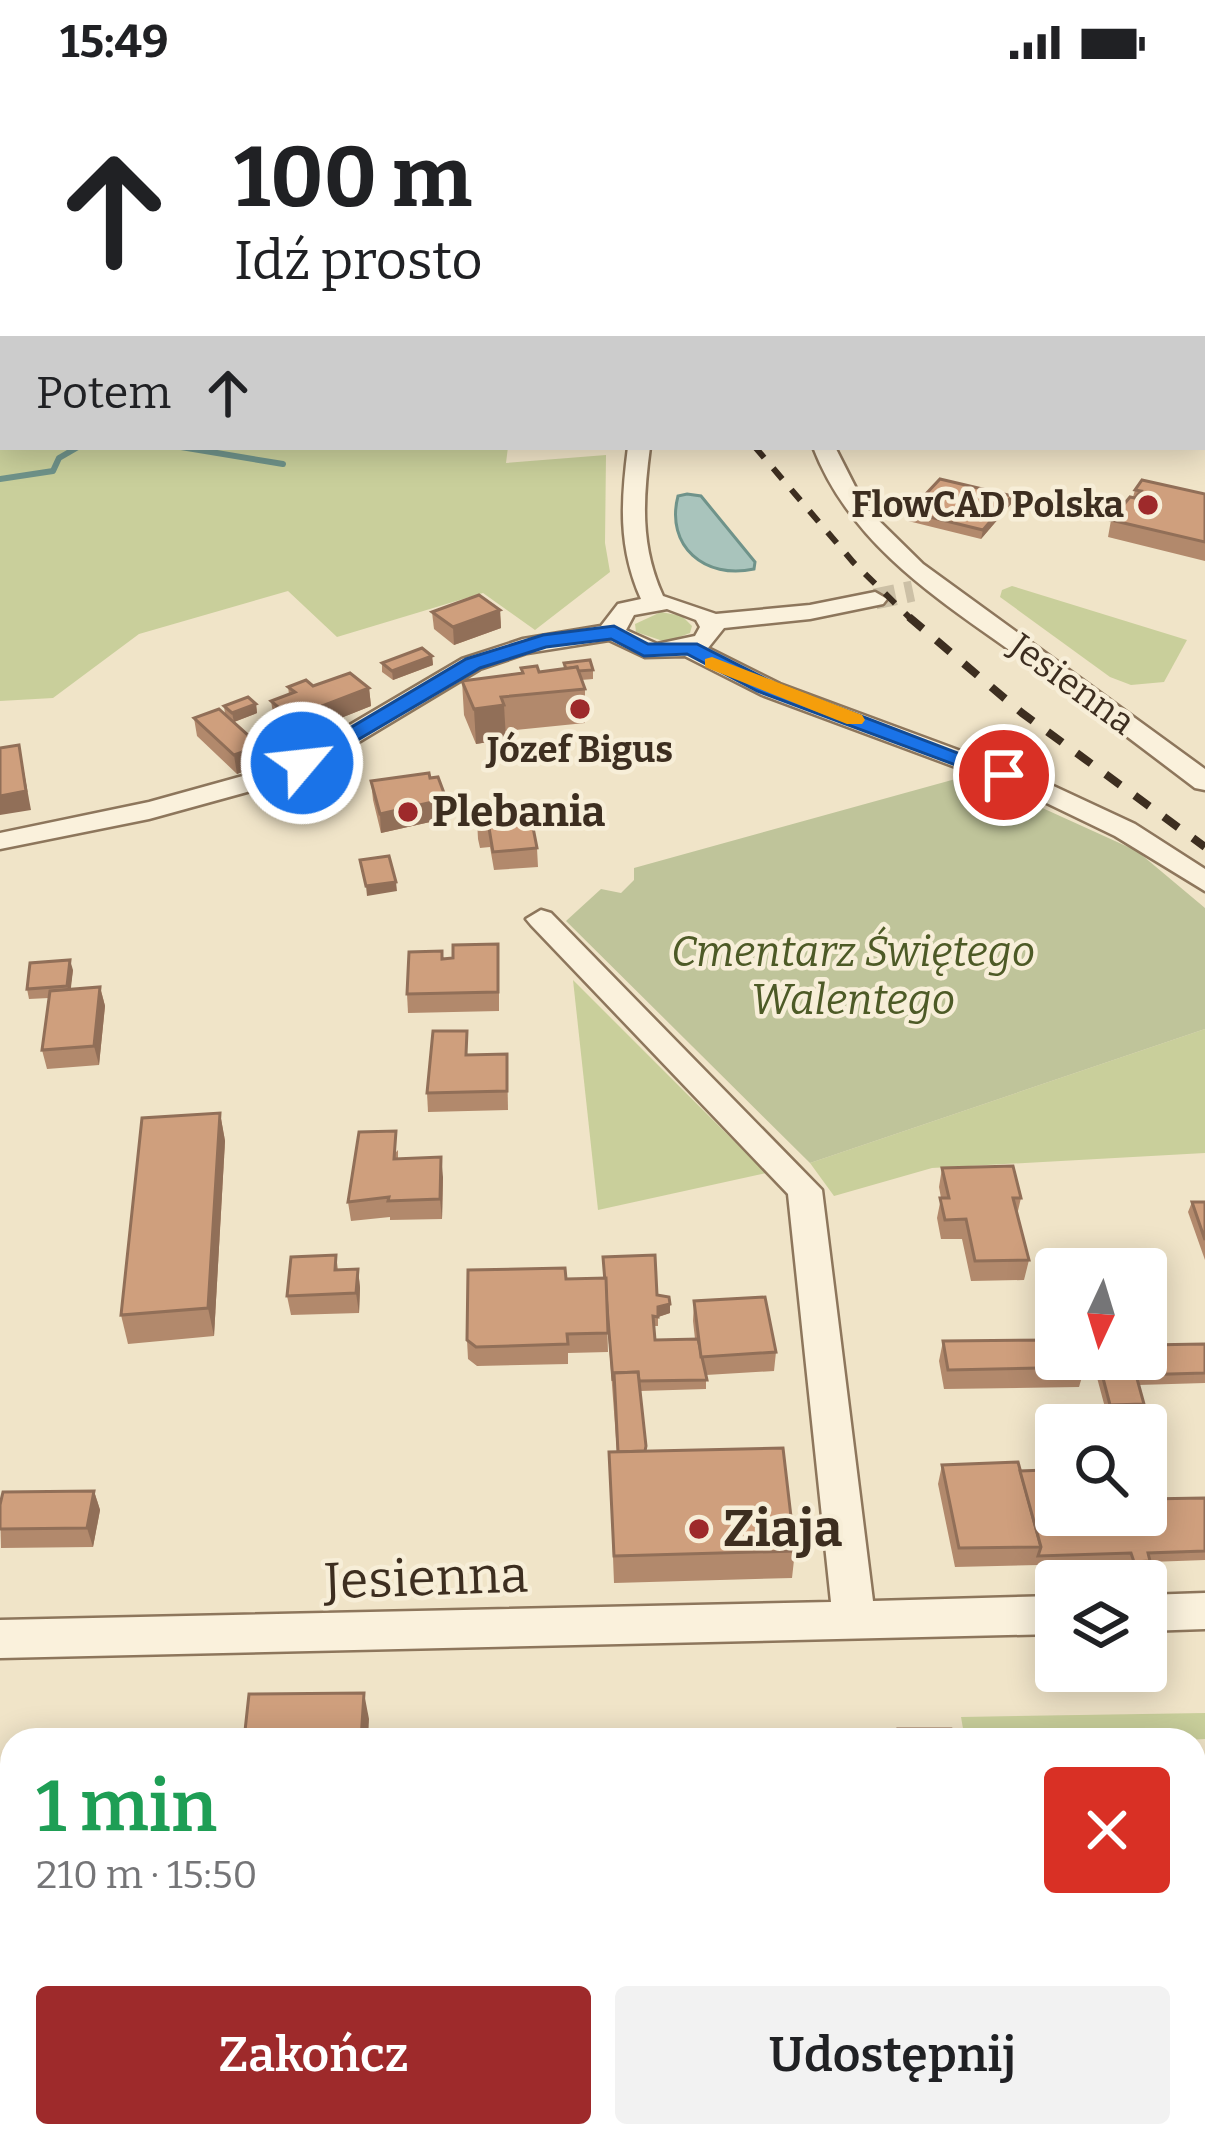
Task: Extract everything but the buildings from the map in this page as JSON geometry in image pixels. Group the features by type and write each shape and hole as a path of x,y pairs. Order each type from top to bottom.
{"street":[{"path":"639,450 631,515 634,559 654,602"},
{"name":"Jesienna","path":"825,450 838,485 925,588 1205,782"},
{"path":"614,632 617,616 654,602 684,604 711,622 810,612 875,599"},
{"path":"0,841 115,818 278,773 367,729 473,663 543,641 614,632 644,650 690,648 708,637 711,622"},
{"path":"690,648 764,687 1038,789 1164,853 1205,882"},
{"path":"541,920 805,1190 854,1620"},
{"path":"1167,1612 1205,1611"},
{"name":"Jesienna","path":"0,1639 1035,1616"}],"green space":[{"path":"0,450 508,450 506,463 606,455 605,543 610,572 535,630 483,593 337,637 288,591 139,634 53,698 0,701"},
{"path":"1012,586 1187,640 1164,682 1131,685 1110,677 1000,597 1002,590"},
{"path":"661,612 682,616 692,626 690,633 666,642 636,632 635,624"},
{"name":"Cmentarz Świętego Walentego","path":"970,775 1137,851 1205,908 1205,1029 810,1163 566,921 601,889 621,893 634,880 634,868"},
{"path":"573,980 766,1173 598,1210"},
{"path":"1205,1029 1205,1153 932,1168 834,1196 810,1163"},
{"path":"1205,1713 1205,1728 963,1728 961,1717"}],"water":[{"path":"678,496 701,496 755,562 754,569 736,571 705,564 683,544 676,514"}],"waterway":[{"path":"0,479 53,471 59,458 73,450"},
{"path":"199,450 283,464"}],"tunnel":[{"path":"875,599 913,591"}],"railway":[{"path":"758,450 853,562 912,620"},
{"path":"909,617 1022,713 1205,847"}],"slow traffic":[{"path":"712,663 854,720"}],"place":[{"name":"FlowCAD Polska","path":"1148,505"},
{"name":"Józef Bigus","path":"580,709"},
{"name":"Plebania","path":"408,812"},
{"name":"Ziaja","path":"699,1529"}],"route":[{"path":"302,763 473,663 543,641 614,632 620,640 644,650 690,648 764,687 1004,775"}]}
